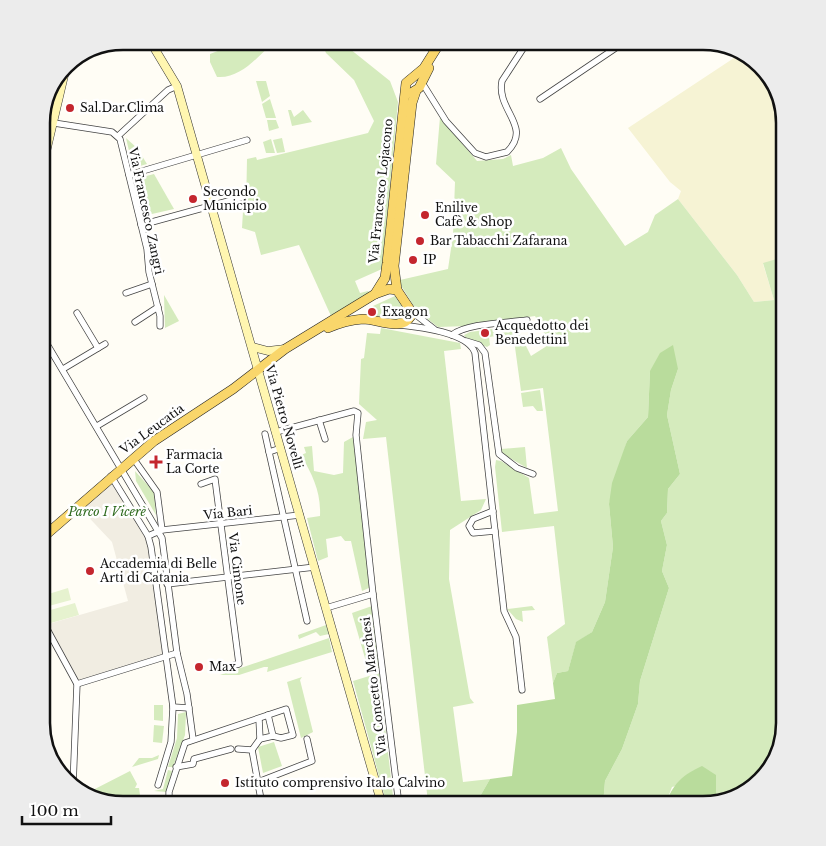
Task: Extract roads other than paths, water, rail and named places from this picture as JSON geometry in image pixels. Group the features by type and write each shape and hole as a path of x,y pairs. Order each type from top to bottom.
{"main road":[{"name":"Via Pietro Novelli","path":"155,50 177,86 253,347 379,796"},
{"path":"419,78 435,50"},
{"path":"416,91 410,93 406,88 409,79 419,78 439,50"},
{"name":"Via Francesco Lojacono","path":"397,290 394,266 412,103 419,78"},
{"path":"50,138 63,81"},
{"name":"Via Francesco Lojacono","path":"375,294 385,278 406,88"},
{"path":"375,294 389,289 397,290 411,311 409,319 400,325"},
{"name":"Via Leucatia","path":"50,531 133,458 259,370 285,349 362,304 375,294"},
{"path":"362,304 359,313 365,319"},
{"name":"Via Leucatia","path":"313,333 341,323 365,319 400,325"},
{"name":"Via Leucatia","path":"253,347 268,351 285,349"}],"street":[{"path":"419,78 446,121 475,153 486,157 507,152 516,141 518,133 504,103 500,88 502,81 522,50"},
{"path":"540,99 613,50"},
{"path":"118,136 168,90 177,86"},
{"name":"Via Francesco Zangrì","path":"54,123 112,132 118,136 141,224 158,307 160,326"},
{"path":"129,175 247,140"},
{"path":"141,224 243,198"},
{"name":"Via Francesco Zangrì","path":"126,293 152,284"},
{"path":"135,322 158,307"},
{"path":"411,311 425,324 440,332"},
{"path":"77,313 98,348"},
{"path":"452,335 458,330 527,320"},
{"path":"400,325 452,335 479,345 486,356 499,454 517,468 533,474"},
{"path":"464,341 475,353 504,612 516,638 522,690"},
{"path":"63,369 104,344"},
{"path":"50,348 121,468 161,530"},
{"path":"475,353 480,352 486,356"},
{"path":"97,426 144,398"},
{"name":"Via Concetto Marchesi","path":"319,420 354,411 358,413 356,435 398,796"},
{"path":"276,432 319,420 325,439"},
{"path":"265,434 307,621"},
{"path":"269,452 281,448"},
{"path":"133,458 157,492 177,654 189,708 193,739"},
{"path":"111,476 148,536 173,708 171,742 158,785"},
{"name":"Via Cimone","path":"201,484 215,479 239,664 226,667"},
{"path":"493,511 473,519 469,526 473,533 495,531"},
{"name":"Via Bari","path":"148,536 161,530 300,515"},
{"path":"168,584 315,567"},
{"name":"Via Concetto Marchesi","path":"326,608 373,594"},
{"path":"50,634 77,684 73,776"},
{"path":"77,684 165,656 177,654"},
{"path":"173,708 189,708"},
{"path":"169,796 184,745 193,739 286,709 294,735 260,739"},
{"path":"268,714 273,736"},
{"path":"259,719 260,739 252,750 260,796"},
{"path":"258,782 312,761 307,739"},
{"path":"176,767 193,764 194,759 231,749"},
{"path":"238,750 252,750"}],"place":[{"name":"Sal.Dar.Clima","path":"70,108"},
{"name":"Secondo Municipio","path":"193,199"},
{"name":"Enilive Cafè & Shop","path":"425,215"},
{"name":"Bar Tabacchi Zafarana","path":"420,241"},
{"name":"IP","path":"413,260"},
{"name":"Exagon","path":"372,312"},
{"name":"Acquedotto dei Benedettini","path":"485,333"},
{"name":"Farmacia La Corte","path":"156,462"},
{"name":"Accademia di Belle Arti di Catania","path":"90,571"},
{"name":"Max","path":"199,667"},
{"name":"Istituto comprensivo Italo Calvino","path":"225,783"}],"park label":[{"name":"Parco I Vicerè","path":"107,512"}]}
